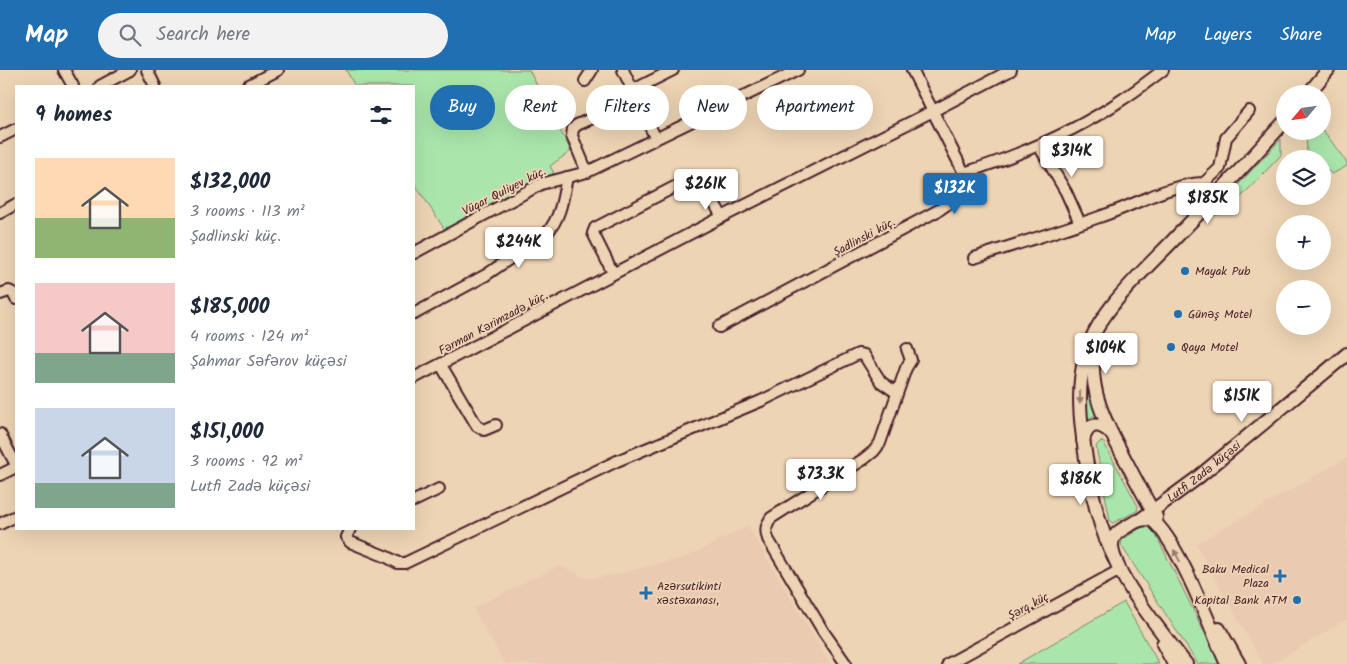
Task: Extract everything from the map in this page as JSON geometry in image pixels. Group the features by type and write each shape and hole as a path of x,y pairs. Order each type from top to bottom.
{"main road":[{"path":"1316,85 1328,70"},
{"path":"1174,664 1118,565 1106,541 1099,521 1083,440 1080,401 1084,357 1106,314 1127,289 1276,131"},
{"path":"1106,314 1093,356 1092,376 1098,399 1111,433 1152,511 1239,664"},
{"name":"Lutfi Zadə küçəsi","path":"1118,565 1112,547 1115,536 1119,531 1140,520 1196,479 1347,354"},
{"path":"1083,440 1085,432 1094,426 1102,426 1111,433"},
{"path":"1140,520 1152,520 1168,539"},
{"path":"1187,574 1226,664"},
{"path":"1139,601 1186,664"}],"street":[{"path":"64,70 72,85"},
{"path":"102,85 130,70"},
{"path":"147,70 155,85"},
{"path":"249,85 278,70"},
{"path":"585,80 592,70"},
{"path":"623,70 630,85"},
{"path":"649,85 673,70"},
{"name":"Vüqar Quliyev küç.","path":"415,252 541,184 587,172 798,70"},
{"path":"912,70 964,173 1039,146 1122,100 1163,70"},
{"name":"Fərman Kərimzadə küç.","path":"415,378 613,273 933,111 1007,71"},
{"path":"974,258 1122,209 1156,194 1191,183 1204,183 1220,168 1226,138 1249,111"},
{"path":"586,120 573,129 572,136 587,172"},
{"path":"0,137 15,130"},
{"path":"651,130 655,138"},
{"path":"1039,146 1066,192 1080,223"},
{"name":"Şadlinski küç.","path":"718,327 939,210 956,196 963,182 964,173"},
{"path":"1213,175 1224,187"},
{"path":"415,313 486,275 547,233 558,217 567,177"},
{"path":"613,273 593,233 595,228 692,178 697,177 702,180 722,217"},
{"path":"0,213 15,205"},
{"path":"0,294 9,291 15,297"},
{"path":"846,664 823,631 768,539 767,525 771,518 874,451 880,443 906,368 911,360 907,349"},
{"path":"348,530 346,536 350,542 398,563 405,564 617,461 761,401 858,354 864,355 881,382 897,394"},
{"path":"441,365 477,426 484,430 496,425"},
{"path":"0,434 15,464"},
{"path":"0,475 15,467"},
{"path":"415,501 439,489"},
{"path":"0,524 15,516"},
{"name":"Şərq küç","path":"948,664 1118,565"}],"shaded area":[{"name":"Baku Medical Plaza","path":"1347,458 1347,619 1272,664 1263,664 1196,544"},
{"name":"Azərsutikinti xəstəxanası,","path":"748,526 830,664 505,664 473,608 559,566 589,579 619,574 689,556"}],"green space":[{"path":"346,70 529,70 537,85 505,85 505,130 560,130 571,151 550,166 554,173 445,230 415,185 415,85 354,85"},
{"path":"1281,140 1281,150 1276,150 1276,160 1226,213 1209,216"},
{"path":"1306,140 1330,140 1347,163 1347,166 1332,174 1331,150 1307,150"},
{"path":"1087,378 1088,390 1098,418 1093,416 1087,420 1085,408"},
{"path":"1101,441 1104,443 1138,506 1137,511 1113,523 1110,521 1096,446"},
{"path":"1145,525 1152,527 1220,664 1198,664 1121,545 1122,540"},
{"path":"1124,602 1159,664 1017,664"}],"place":[{"name":"Mayak Pub","path":"1185,271"},
{"name":"Günəş Motel","path":"1178,314"},
{"name":"Qaya Motel","path":"1171,347"},
{"name":"Baku Medical Plaza","path":"1280,576"},
{"name":"Azərsutikinti xəstəxanası,","path":"646,593"},
{"name":"Kapital Bank ATM","path":"1297,600"}]}
